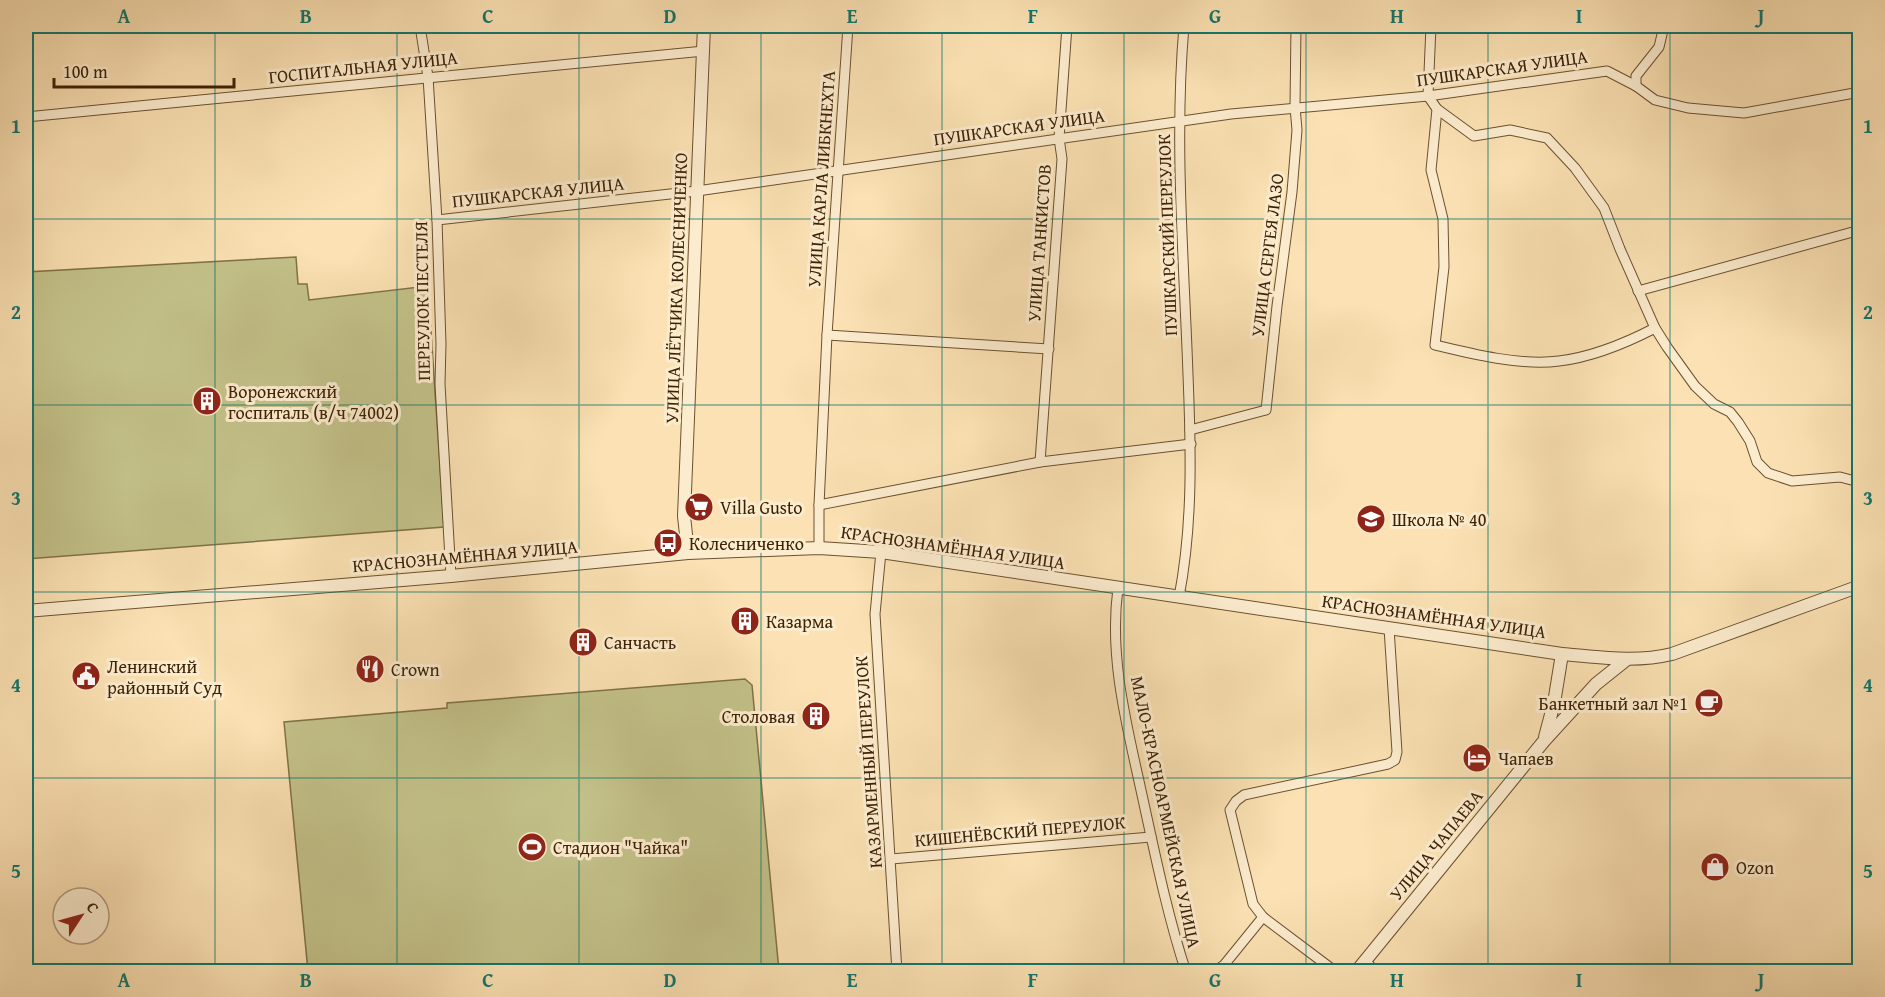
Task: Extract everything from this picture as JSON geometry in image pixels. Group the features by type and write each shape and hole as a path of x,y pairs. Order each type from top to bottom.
{"street":[{"name":"ПЕРЕУЛОК ПЕСТЕЛЯ","path":"420,26 428,77 437,220 440,384 451,576"},
{"name":"УЛИЦА ЛЁТЧИКА КОЛЕСНИЧЕНКО","path":"688,553 684,516 704,26"},
{"name":"УЛИЦА КАРЛА ЛИБКНЕХТА","path":"819,548 827,335 848,26"},
{"name":"УЛИЦА ТАНКИСТОВ","path":"1040,462 1062,159 1059,138 1067,26"},
{"name":"ПУШКАРСКИЙ ПЕРЕУЛОК","path":"1179,597 1186,557 1191,444 1180,121 1185,26"},
{"name":"УЛИЦА СЕРГЕЯ ЛАЗО","path":"1190,430 1266,410 1283,252 1292,192 1297,130 1296,26"},
{"path":"1431,26 1428,96 1437,109 1474,136 1510,130 1547,138 1575,168 1604,208 1638,291 1666,347 1695,386 1714,404 1730,412 1738,422 1750,441 1757,462 1768,473 1792,481 1840,477 1855,481 1860,487"},
{"path":"1664,26 1659,47 1636,76 1636,86 1655,100 1688,108 1744,113 1860,92"},
{"name":"ГОСПИТАЛЬНАЯ УЛИЦА","path":"26,117 704,51"},
{"name":"ПУШКАРСКАЯ УЛИЦА","path":"437,220 697,191 1180,121 1295,107 1428,96 1607,71 1636,86"},
{"path":"1437,109 1431,170 1443,219 1444,267 1436,345 1501,358 1558,361 1590,354 1629,341 1655,328"},
{"path":"1638,291 1860,230"},
{"path":"827,335 1049,349"},
{"path":"819,505 1040,462 1191,444"},
{"name":"КРАСНОЗНАМЁННАЯ УЛИЦА","path":"26,610 451,576 688,553 819,548 881,552 1562,654 1626,660 1672,654 1860,586"},
{"name":"КАЗАРМЕННЫЙ ПЕРЕУЛОК","path":"881,552 875,614 897,972"},
{"name":"МАЛО-КРАСНОАРМЕЙСКАЯ УЛИЦА","path":"1118,588 1115,607 1115,645 1123,706 1151,837 1186,972"},
{"path":"1336,972 1263,917 1253,904 1230,810 1244,795 1388,764 1395,760 1398,752 1389,628"},
{"name":"УЛИЦА ЧАПАЕВА","path":"1544,741 1554,704 1562,654"},
{"name":"УЛИЦА ЧАПАЕВА","path":"1356,972 1544,741 1592,688 1626,660"},
{"name":"КИШЕНЁВСКИЙ ПЕРЕУЛОК","path":"891,859 1151,837"},
{"name":"МАЛО-КРАСНОАРМЕЙСКАЯ УЛИЦА","path":"1214,972 1224,965 1263,917"},
{"path":"1365,961 1376,972"}],"shaded area":[{"path":"296,257 298,284 307,284 309,300 428,286 444,527 26,559 26,272"},
{"name":"Стадион \"Чайка\"","path":"745,679 752,685 779,971 308,971 284,722 447,708 447,703"}],"place":[{"name":"Воронежский госпиталь (в/ч 74002)","path":"207,401"},
{"name":"Villa Gusto","path":"699,507"},
{"name":"Школа № 40","path":"1371,519"},
{"name":"Колесниченко","path":"668,543"},
{"name":"Казарма","path":"745,621"},
{"name":"Санчасть","path":"583,642"},
{"name":"Crown","path":"370,669"},
{"name":"Ленинский районный Суд","path":"86,676"},
{"name":"Банкетный зал №1","path":"1709,703"},
{"name":"Столовая","path":"816,716"},
{"name":"Чапаев","path":"1477,758"},
{"name":"Стадион \"Чайка\"","path":"532,847"},
{"name":"Ozon","path":"1715,867"}]}
